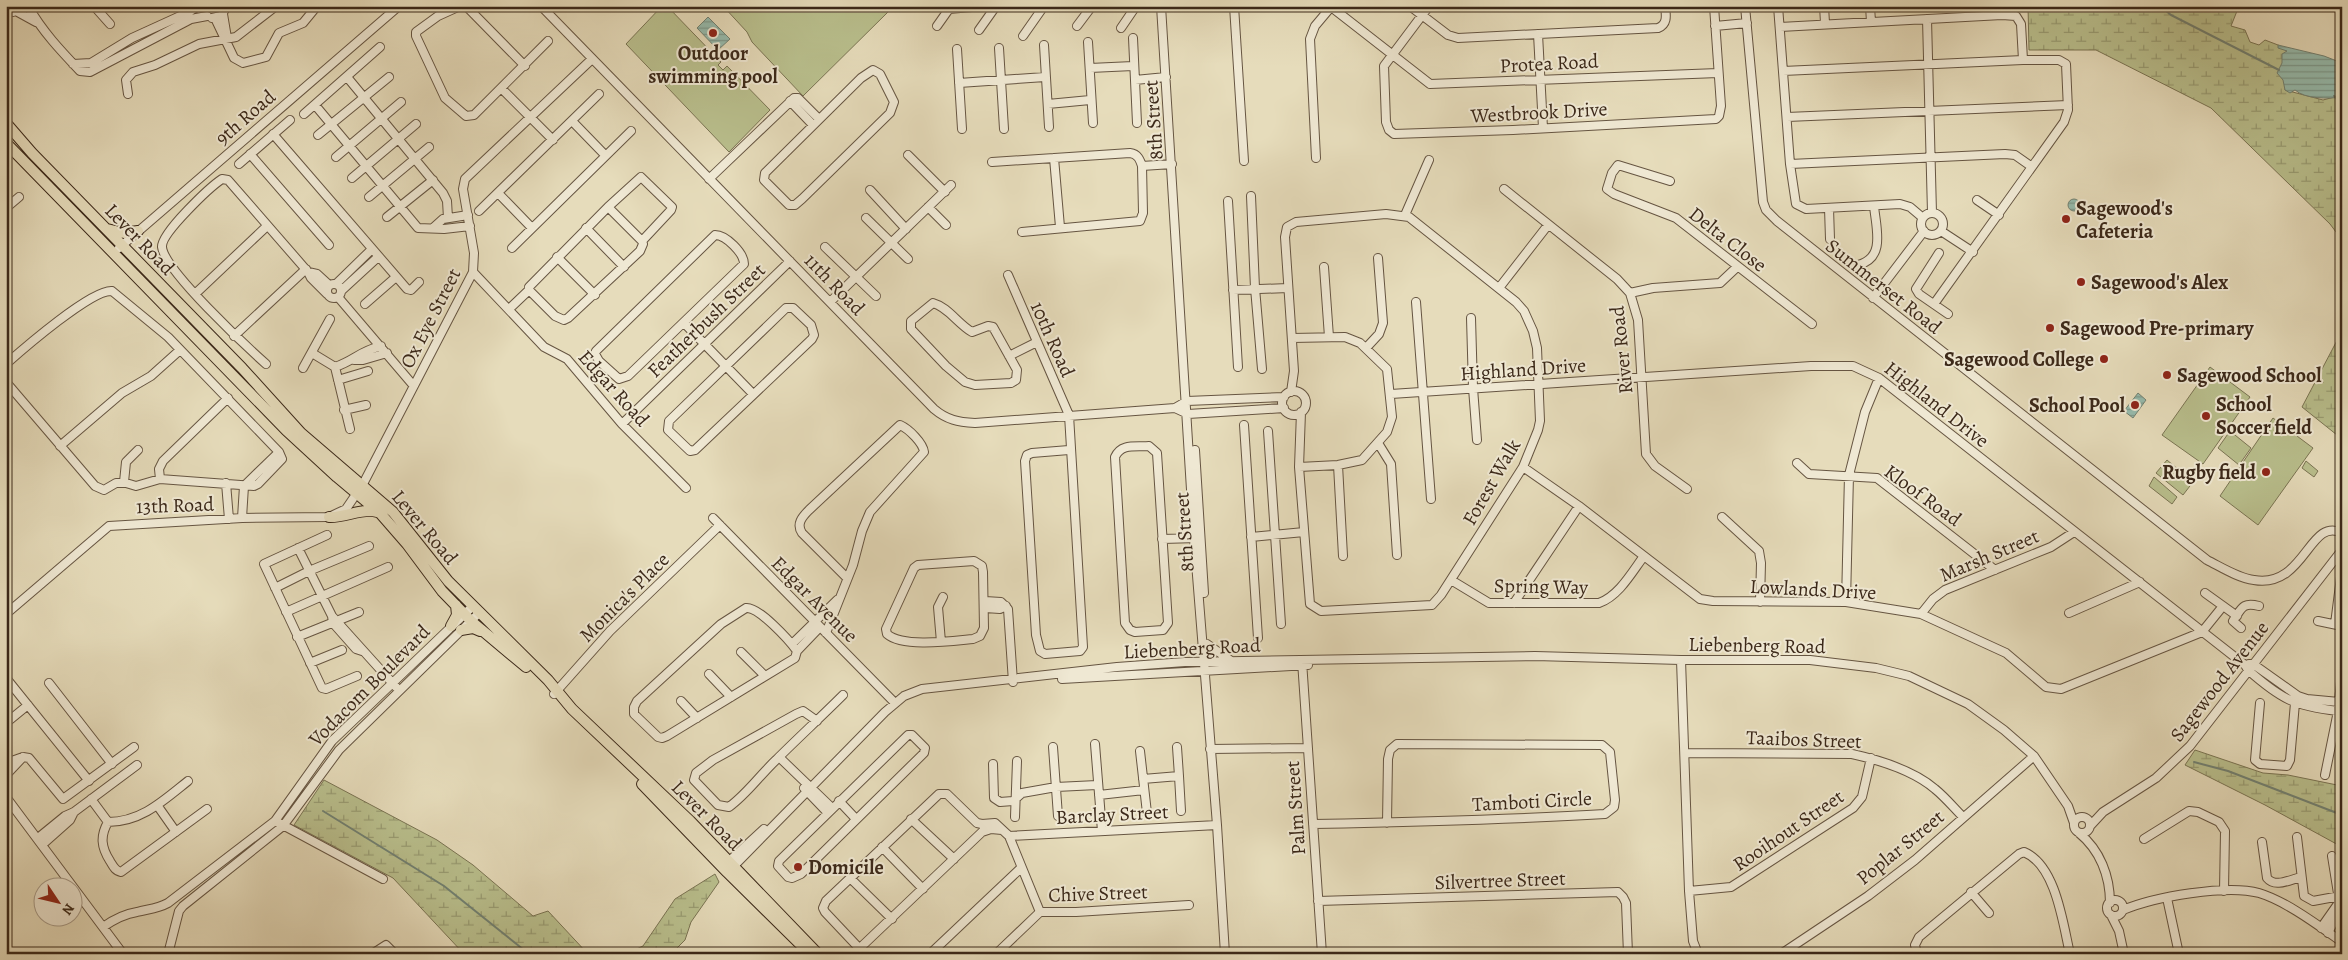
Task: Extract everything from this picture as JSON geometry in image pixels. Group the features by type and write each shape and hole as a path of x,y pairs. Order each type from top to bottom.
{"main road":[{"name":"Lever Road","path":"6,123 32,153 242,368 301,432 393,512 442,574 548,680 555,693"},
{"name":"Lever Road","path":"6,143 286,430 380,513 407,544 442,590 468,617 555,693 690,821 728,867 810,954"},
{"path":"106,229 124,233 138,231"},
{"path":"329,517 343,517 366,510 380,513"},
{"path":"456,605 456,628 473,628 486,634"},
{"name":"Lever Road","path":"728,867 818,954"}],"street":[{"path":"28,6 38,23 73,64 80,71 90,72 191,19 207,16 215,18 223,14"},
{"path":"94,6 110,24"},
{"path":"73,64 85,64 99,58 122,43 200,6 207,16"},
{"path":"226,6 223,14 226,40"},
{"path":"128,94 126,80 133,72 155,65 199,44 226,40 239,35 276,6"},
{"path":"215,18 234,58 240,63 260,60 269,53 279,33 303,23 316,6"},
{"name":"9th Road","path":"113,253 399,6"},
{"path":"460,6 438,16 416,34 442,92 461,113 471,117 502,89 548,42"},
{"path":"466,6 525,66"},
{"name":"11th Road","path":"541,6 934,409 946,418 961,423 975,423 1175,408 1190,413"},
{"path":"937,26 946,8 983,6"},
{"path":"978,30 996,6"},
{"path":"1022,36 1044,6"},
{"path":"1077,26 1092,6"},
{"path":"1121,28 1136,6"},
{"name":"8th Street","path":"1161,6 1180,291 1187,338 1189,401 1225,954"},
{"path":"1234,6 1244,161"},
{"path":"1410,6 1453,38 1658,28 1666,20 1665,6"},
{"name":"Westbrook Drive","path":"1429,6 1384,66 1387,126 1394,134 1712,120 1719,116 1721,111 1714,6"},
{"name":"Summerset Road","path":"1745,6 1764,207 1777,221 2188,547 2220,566 2254,580 2278,579 2293,568 2324,531 2334,529 2342,533"},
{"path":"1778,6 1790,164 1796,204 1802,208 1905,205 1923,218"},
{"path":"1824,6 1825,23"},
{"path":"1870,6 1871,22"},
{"path":"1316,158 1310,39 1315,26 1330,7"},
{"name":"Protea Road","path":"1330,7 1425,81 1435,84 1718,73"},
{"path":"6,10 20,9 38,23"},
{"path":"1780,27 1825,23 2016,16 2021,24 2023,60"},
{"path":"1927,19 1932,212"},
{"path":"1715,26 1747,23"},
{"path":"147,31 152,40"},
{"path":"1538,34 1543,128"},
{"path":"1133,38 1137,123"},
{"path":"1088,42 1090,100 1093,122"},
{"path":"122,43 127,54"},
{"path":"1044,45 1049,127"},
{"path":"304,114 380,46"},
{"path":"999,48 1004,129"},
{"path":"956,49 962,129"},
{"path":"99,58 104,65"},
{"name":"Ox Eye Street","path":"363,484 473,272 474,253 464,195 465,179 592,59"},
{"path":"1783,71 2023,60 2063,61 2066,64 2068,105 2064,122 1934,304"},
{"path":"1090,68 1133,66"},
{"path":"873,70 880,74 894,102 890,113 802,200 792,206 786,203 766,183 763,176 782,154 819,119 860,78 873,70"},
{"path":"347,77 400,138 414,159 446,198 448,218"},
{"path":"318,135 389,77"},
{"path":"958,83 1045,77"},
{"path":"1135,80 1166,77"},
{"path":"502,89 553,140"},
{"path":"479,211 599,94"},
{"path":"709,180 790,101 798,98 819,119"},
{"path":"1048,104 1090,100"},
{"path":"790,101 813,125"},
{"path":"336,157 401,102"},
{"path":"1787,117 2068,105"},
{"path":"315,106 418,228 444,229 470,226"},
{"path":"239,164 290,120"},
{"path":"572,121 606,155"},
{"path":"352,178 416,124"},
{"path":"512,248 631,131"},
{"path":"273,134 396,278 410,290 419,282"},
{"path":"369,197 429,147"},
{"path":"992,162 1130,153 1137,156 1142,166 1143,213 1140,221 1134,224 1022,232"},
{"path":"250,154 329,245"},
{"path":"1790,164 1931,156 2013,154 2032,167"},
{"path":"908,155 945,192"},
{"path":"1054,158 1060,228"},
{"path":"1291,392 1294,371 1284,237 1287,227 1291,223 1386,214 1405,215 1429,160"},
{"path":"1142,166 1172,164"},
{"name":"Delta Close","path":"1670,181 1618,166 1612,173 1608,191 1676,218 1812,324"},
{"path":"508,308 528,289 556,257 638,178 644,178 672,209 642,241 643,244 640,251 572,316 564,320 555,316 528,289"},
{"path":"266,364 234,336 196,294 173,266 162,247 170,232 196,201 216,183 226,179 307,271 311,278 332,298 336,289 372,249"},
{"path":"387,218 432,180"},
{"path":"830,302 951,185"},
{"name":"River Road","path":"1504,189 1617,279 1630,293 1638,320 1646,454 1655,466 1687,488"},
{"path":"870,190 906,229"},
{"path":"498,193 532,228"},
{"path":"1251,196 1255,288 1262,369"},
{"path":"6,208 19,197"},
{"path":"1977,200 1999,215"},
{"path":"1228,201 1238,367"},
{"path":"1858,265 1871,260 1878,248 1874,206"},
{"path":"608,207 642,241"},
{"path":"928,207 946,225"},
{"path":"1829,208 1830,239"},
{"path":"1932,212 1923,218 1921,225 1924,231 1932,235 1941,231"},
{"path":"1932,212 1939,215 1943,221 1941,231"},
{"path":"433,228 443,219 468,215"},
{"name":"Forest Walk","path":"1297,413 1308,599 1317,610 1428,606 1436,602 1523,467 1538,430 1537,348 1533,331 1520,307 1422,226 1405,215"},
{"path":"866,218 908,258"},
{"path":"1499,288 1548,225"},
{"path":"196,294 267,226"},
{"path":"586,228 624,267"},
{"path":"1873,298 1924,231"},
{"path":"1941,231 1972,252"},
{"path":"715,235 720,235 742,255 744,264 684,323 624,379 617,378 596,357 596,351 704,244 715,235"},
{"path":"825,247 876,296"},
{"path":"1939,254 1916,289 1919,294 1948,314"},
{"path":"327,294 378,257"},
{"path":"556,257 595,295"},
{"path":"1366,348 1380,334 1383,323 1378,258"},
{"name":"Featherbush Street","path":"622,424 790,261"},
{"path":"1324,267 1329,337"},
{"path":"1630,293 1653,288 1720,283 1737,267"},
{"path":"307,271 317,274 336,289 413,385"},
{"path":"234,336 307,271"},
{"name":"Edgar Road","path":"473,272 544,347 566,360 622,424 686,488"},
{"name":"10th Road","path":"1008,275 1069,415"},
{"path":"364,304 396,278"},
{"path":"1233,290 1288,288"},
{"path":"6,364 50,326 110,290 156,326 279,452 244,486 242,518"},
{"path":"1416,302 1431,499"},
{"path":"929,304 936,304 972,332 988,326 993,328 1009,356 1016,370 1016,380 1012,383 969,384 946,366 914,333 911,329 911,321 929,304"},
{"path":"786,308 793,308 811,325 814,335 812,339 693,451 687,450 668,430 667,425 670,419 727,366 786,308"},
{"path":"1472,318 1473,388 1477,440"},
{"path":"303,368 330,319"},
{"path":"684,323 753,394"},
{"path":"1292,338 1352,338 1366,348 1387,369 1392,423 1378,443 1362,460 1338,465 1299,467"},
{"path":"1009,356 1037,342"},
{"path":"354,360 361,351 380,346"},
{"path":"60,446 122,394 151,376 180,350"},
{"path":"312,353 335,367 350,429"},
{"path":"335,367 354,360 363,360 387,353"},
{"name":"Highland Drive","path":"1390,394 1833,365 1853,366 1879,378 2202,632 2249,666 2282,696 2297,700"},
{"path":"1190,413 1284,408 1297,413 1306,403 1294,371"},
{"path":"338,380 368,372"},
{"path":"1846,602 1848,475 1866,412 1879,378"},
{"path":"6,382 99,489 106,490 115,484 124,482 136,486 160,479 244,486"},
{"path":"1189,401 1284,397 1291,392 1301,393"},
{"path":"1266,397 1267,409"},
{"path":"1284,397 1284,408"},
{"path":"160,479 159,469 163,461 228,398"},
{"path":"1235,398 1235,411"},
{"name":"11th Road","path":"1175,408 1189,401"},
{"path":"344,410 366,405"},
{"path":"1069,415 1069,450 1083,647 1080,651 1045,654 1040,651 1036,635 1024,461 1027,455 1032,453 1069,450"},
{"path":"797,651 757,611 746,608 721,624 638,702 633,710 642,723 662,738 793,659 797,651 820,628 840,597 858,552 862,531 870,512 924,452 924,449 915,438 900,425 808,510 800,521 799,529 802,533 847,578"},
{"path":"1244,425 1258,638"},
{"path":"1268,431 1281,624"},
{"path":"1378,443 1391,464 1397,555"},
{"path":"1148,446 1157,453 1162,539 1168,614 1166,628 1163,630 1130,630 1125,622 1119,540 1115,457 1121,448 1148,446"},
{"path":"124,482 126,462 138,450"},
{"name":"Kloof Road","path":"1797,463 1810,474 1877,478 1995,570"},
{"path":"1338,465 1343,556"},
{"name":"Lowlands Drive","path":"1523,467 1579,506 1700,598 1713,601 1846,602 1921,614 2006,653 2038,681 2052,689 2061,689 2202,632"},
{"path":"226,483 229,519"},
{"path":"329,517 346,509 363,484"},
{"path":"1514,603 1579,506"},
{"name":"13th Road","path":"6,614 109,526 242,518 329,517"},
{"name":"Edgar Avenue","path":"713,518 895,703"},
{"path":"1722,518 1759,551 1761,564 1760,602"},
{"name":"Monica's Place","path":"555,693 610,631 720,525"},
{"path":"1251,537 1304,532"},
{"name":"Marsh Street","path":"1921,614 1939,594 2051,547 2074,532"},
{"path":"327,535 264,563 323,689 357,676"},
{"path":"1162,539 1198,538"},
{"path":"275,588 309,571 369,546"},
{"path":"298,548 334,620 361,646 362,651 400,690"},
{"name":"Sagewood Avenue","path":"2089,827 2103,812 2156,778 2179,758 2197,738 2249,666 2342,550"},
{"name":"Spring Way","path":"1451,580 1486,601 1514,603 1599,603 1605,601 1616,592 1644,556"},
{"path":"977,562 983,568 985,604 984,628 980,636 973,639 941,642 906,640 892,638 886,633 914,568 918,565 977,562"},
{"path":"286,612 388,567"},
{"path":"2318,621 2338,625 2341,577"},
{"path":"2069,613 2140,582"},
{"path":"2206,593 2236,616"},
{"path":"792,644 820,628 840,597"},
{"path":"941,642 938,607 943,597"},
{"path":"985,604 1000,609 1006,606 1008,611 1012,681"},
{"path":"2241,628 2233,622 2236,616 2247,604 2259,606"},
{"path":"2202,632 2223,606"},
{"name":"Vodacom Boulevard","path":"103,927 118,918 137,912 157,909 168,903 275,821 332,741 392,683 477,609"},
{"path":"297,637 334,620 358,612"},
{"name":"Vodacom Boulevard","path":"168,954 175,922 183,906 283,826 334,756 400,690 456,628"},
{"path":"1186,662 1195,659 1205,643 1232,660"},
{"path":"310,664 342,650"},
{"path":"741,652 765,676"},
{"name":"Liebenberg Road","path":"728,867 807,788 895,703 908,693 922,689 995,682 1206,666 1392,658 1534,656 1682,660 1810,660 1876,668 1909,676 1955,696 1983,713 2034,756 2068,806 2074,823"},
{"name":"Liebenberg Road","path":"1012,681 1117,668 1186,662 1206,666 1232,660 1302,662"},
{"path":"1682,660 1689,891 1693,941 1698,954"},
{"name":"Palm Street","path":"1302,662 1322,954"},
{"path":"2325,776 2329,749 2333,741 2342,672"},
{"path":"709,674 731,697"},
{"path":"6,678 89,781"},
{"path":"49,683 112,764"},
{"path":"817,721 803,711 796,714 708,764 696,773 694,780 718,805 727,808 734,804 779,757 817,721 843,695"},
{"path":"2260,703 2255,760 2260,764 2286,766 2290,760 2297,700 2313,700 2338,707"},
{"path":"681,701 697,718"},
{"path":"6,723 28,706"},
{"path":"911,734 926,749 801,874 792,878 788,877 778,866 779,861 839,801 911,734"},
{"path":"2333,741 2342,742"},
{"path":"1095,744 1102,831"},
{"name":"Tamboti Circle","path":"1313,824 1388,819 1524,819 1604,814 1614,807 1615,800 1610,752 1602,745 1397,744 1390,750 1388,760 1388,819"},
{"path":"1053,747 1058,816"},
{"path":"1176,747 1180,776 1181,811"},
{"path":"7,761 23,757 29,758 63,799 134,748"},
{"path":"1212,749 1307,748"},
{"path":"1140,751 1146,812"},
{"name":"Taaibos Street","path":"1686,753 1844,754 1871,758 1920,779 1934,788 1963,817"},
{"name":"Poplar Street","path":"1781,954 1876,890 1915,860 2034,756"},
{"path":"6,775 23,757"},
{"path":"779,757 829,810"},
{"name":"Rooihout Street","path":"1689,891 1731,887 1853,808 1862,797 1871,758"},
{"path":"1015,818 1017,761"},
{"path":"993,764 995,800 1000,802 1013,801 1022,793 1056,787 1097,786"},
{"path":"40,841 70,820 74,812 137,765"},
{"path":"1143,779 1180,776"},
{"path":"108,822 130,820 157,805 188,781"},
{"path":"1099,795 1144,790"},
{"path":"984,827 977,823 944,792 936,796 826,901 823,908 825,912 858,947 865,945 954,859 984,827 995,823 1009,836 1020,868 1040,912"},
{"path":"6,797 123,954"},
{"path":"91,799 108,822"},
{"path":"839,801 856,819"},
{"path":"157,805 176,832"},
{"name":"Liebenberg Road","path":"2068,806 2082,817"},
{"path":"108,822 102,839 103,851 120,872 126,871 207,809"},
{"path":"2144,839 2189,811 2198,812 2219,822 2224,831 2224,891"},
{"name":"Sagewood Avenue","path":"2082,817 2103,812"},
{"path":"2093,846 2074,828 2074,823 2082,817 2087,819 2093,846 2103,864 2110,888 2108,910 2119,931 2124,954"},
{"path":"911,819 954,859"},
{"path":"275,821 383,879"},
{"name":"Barclay Street","path":"1009,836 1218,825"},
{"path":"2079,833 2086,832 2089,827"},
{"path":"2297,837 2304,896 2309,901 2339,902"},
{"path":"2262,842 2269,881 2277,884 2301,877"},
{"path":"882,847 923,889"},
{"path":"1917,954 1915,945 1919,937 1972,892 2024,852 2038,860 2055,892 2070,954"},
{"path":"2332,856 2339,902 2326,925 2328,933 2342,942"},
{"path":"930,954 1020,868"},
{"path":"850,878 892,919"},
{"path":"2110,888 2122,906 2119,931"},
{"path":"2110,903 2122,906 2190,894 2246,891 2263,895 2326,925"},
{"name":"Silvertree Street","path":"1318,901 1618,892 1626,903 1628,954"},
{"path":"1972,892 1989,913"},
{"path":"2167,898 2178,954"},
{"name":"Chive Street","path":"996,954 1040,912 1188,906"},
{"path":"2111,915 2119,916 2122,906"},
{"path":"372,954 386,945 395,954"}],"green space":[{"path":"662,6 667,6 721,62 718,65 723,70 727,66 770,110 729,152 626,44"},
{"path":"723,6 887,6 889,11 803,96 752,42 747,32"},
{"path":"2028,6 2239,6 2231,26 2245,30 2250,42 2259,45 2265,40 2288,51 2285,90 2323,100 2342,95 2342,240 2330,224 2211,108 2096,50 2029,50"},
{"path":"2342,331 2342,439 2302,407"},
{"name":"School Soccer field","path":"2210,367 2250,397 2203,464 2162,435"},
{"name":"Rugby field","path":"2273,418 2313,448 2258,525 2220,496"},
{"path":"2230,431 2251,448 2239,465 2218,448"},
{"path":"2167,460 2193,482 2183,495 2156,473"},
{"path":"2306,461 2318,471 2314,477 2302,468"},
{"path":"2154,477 2177,497 2172,504 2149,486"},
{"path":"2195,750 2263,773 2288,775 2342,786 2342,847 2265,805 2185,765"},
{"path":"324,780 437,840 473,865 533,916 548,911 588,954 464,954 393,878 294,825"},
{"path":"715,874 719,882 691,922 685,940 671,954 626,954 643,946 675,899"}],"shaded area":[{"name":"Outdoor swimming pool","path":"708,17 730,39 718,50 697,28"},
{"path":"2278,45 2324,56 2342,63 2342,97 2317,98 2295,90 2290,93 2285,90 2283,80 2277,73 2282,63 2282,54 2287,51 2278,48"},
{"path":"2076,199 2079,200 2079,210 2072,211 2069,210 2068,203 2069,200"},
{"name":"School Pool","path":"2138,393 2146,400 2133,418 2124,411"}],"waterway":[{"path":"2160,6 2171,15 2279,70"},
{"path":"2334,96 2342,103"},
{"path":"2194,762 2228,771 2342,815"},
{"path":"323,811 444,886 529,954"}],"place":[{"name":"Outdoor swimming pool","path":"713,33"},
{"name":"Sagewood's Cafeteria","path":"2066,219"},
{"name":"Sagewood's Alex","path":"2081,282"},
{"name":"Sagewood Pre-primary","path":"2050,328"},
{"name":"Sagewood College","path":"2104,359"},
{"name":"Sagewood School","path":"2167,375"},
{"name":"School Pool","path":"2135,405"},
{"name":"School Soccer field","path":"2206,416"},
{"name":"Rugby field","path":"2266,472"},
{"name":"Domicile","path":"798,867"}]}
